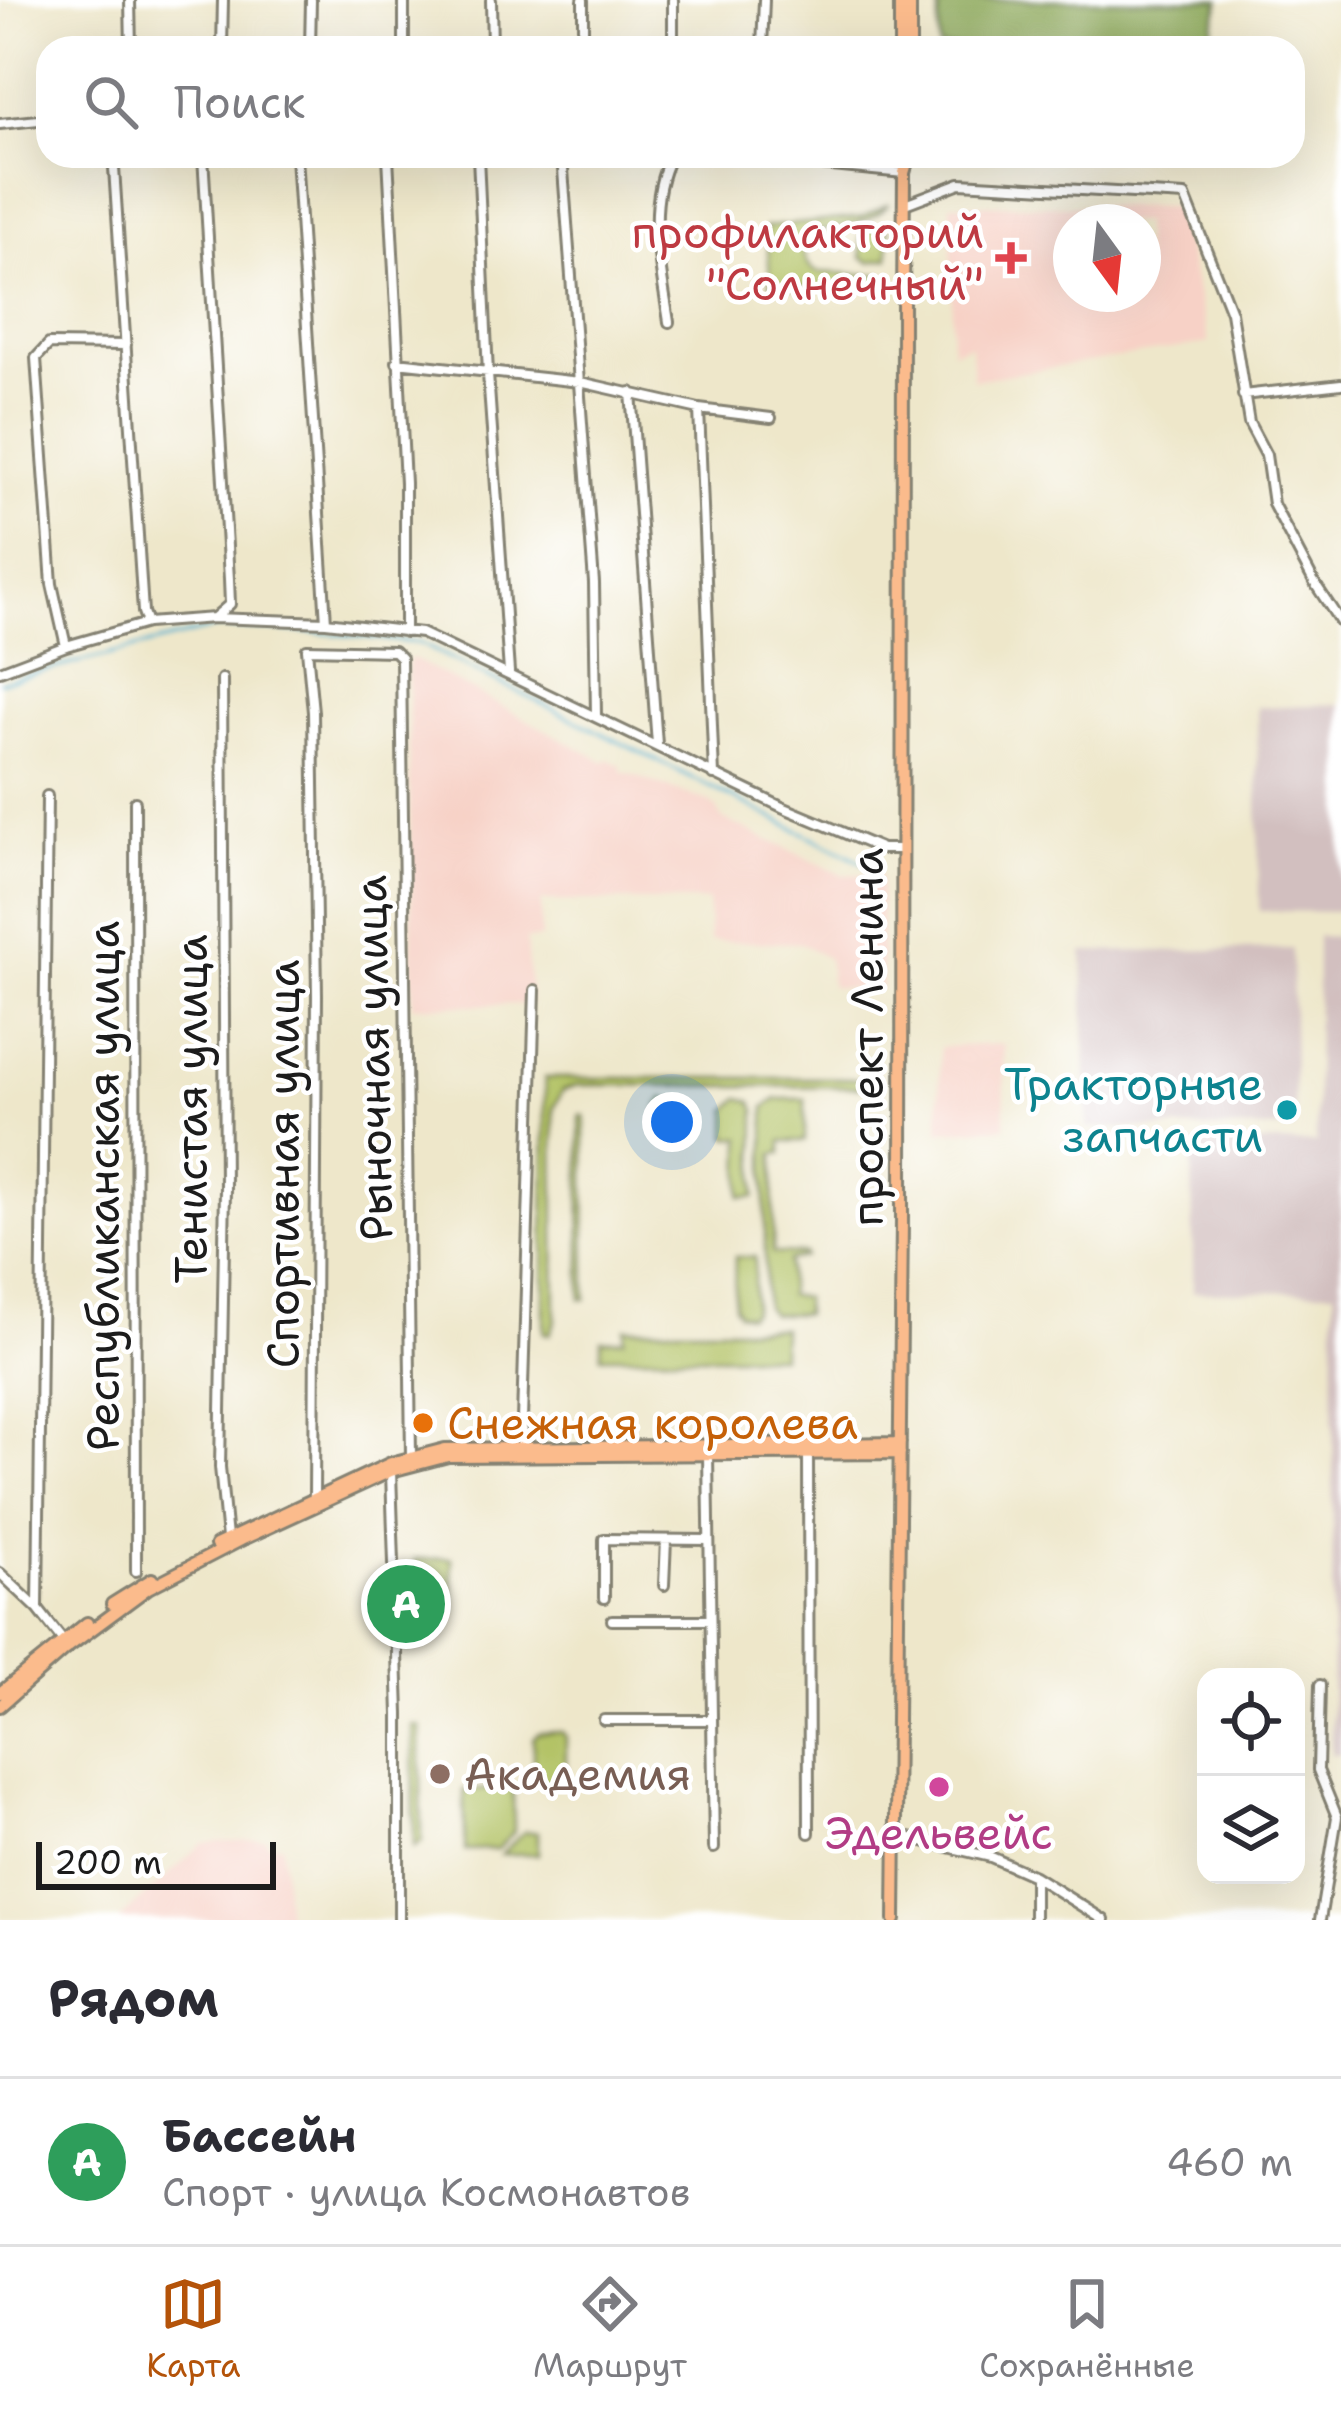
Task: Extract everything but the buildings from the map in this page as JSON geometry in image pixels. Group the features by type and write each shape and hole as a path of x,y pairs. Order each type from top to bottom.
{"main road":[{"path":"900,0 900,36"},
{"path":"910,0 910,36"},
{"name":"проспект Ленина","path":"895,1920 904,168"},
{"path":"0,1693 135,1587 227,1538 411,1456 445,1448 708,1454 808,1449 824,1444 900,1448"},
{"path":"0,1706 65,1644 148,1588 391,1472 448,1456 521,1450 900,1448"}],"street":[{"path":"130,0 131,36"},
{"path":"222,36 223,0"},
{"path":"310,36 311,0"},
{"path":"404,0 404,36"},
{"path":"491,0 491,36"},
{"path":"583,0 583,36"},
{"path":"673,36 674,0"},
{"path":"762,36 764,0"},
{"path":"0,124 36,120"},
{"path":"114,168 142,612 147,623"},
{"path":"204,168 230,604 214,618"},
{"path":"297,168 326,622"},
{"path":"389,168 405,483 405,632"},
{"path":"479,168 509,674"},
{"path":"563,168 594,583 596,716"},
{"path":"665,168 660,178 657,241 669,322"},
{"path":"865,168 904,172"},
{"path":"904,204 960,183 1184,196 1232,312 1243,395 1249,423 1266,455 1273,504 1341,623"},
{"path":"66,646 52,584 36,358 49,344 125,345"},
{"path":"397,362 580,382 699,409 771,418"},
{"path":"1243,395 1341,384"},
{"path":"631,392 657,746"},
{"path":"699,409 714,775"},
{"path":"0,670 147,623 214,618 326,622 421,634 714,775 882,849 903,849"},
{"name":"Спортивная улица","path":"314,1497 316,831 308,649 394,651 400,658"},
{"name":"Рыночная улица","path":"400,658 411,1456"},
{"name":"Тенистая улица","path":"222,679 225,1189 220,1467 227,1538"},
{"path":"38,1609 47,796"},
{"name":"Республиканская улица","path":"136,802 136,1571"},
{"path":"521,1450 536,990"},
{"path":"808,1449 809,1833"},
{"path":"708,1454 714,1848"},
{"path":"391,1472 399,1714 399,1920"},
{"path":"604,1598 604,1539 709,1540"},
{"path":"664,1585 666,1540"},
{"path":"0,1573 38,1609 65,1644"},
{"path":"612,1620 710,1620"},
{"path":"1320,1685 1318,1770 1337,1817 1320,1920"},
{"path":"604,1720 712,1720"},
{"path":"896,1835 991,1857 1034,1876 1104,1920"},
{"path":"1034,1876 1034,1920"}],"shaded area":[{"name":"профилакторий \"Солнечный\"","path":"951,204 1053,205 1053,312 1161,312 1161,207 1177,207 1209,343 973,380 971,344 952,351"},
{"path":"412,658 605,762 608,759 622,766 621,771 709,802 721,818 843,875 881,874 882,989 831,987 828,959 801,943 709,941 708,901 541,901 541,939 526,940 531,1004 413,1006 408,661"},
{"path":"1341,704 1341,912 1259,911 1257,707"},
{"path":"1317,936 1341,937 1341,1754 1331,1754 1334,1291 1193,1292 1192,1144 1316,1143"},
{"path":"1292,949 1295,1129 1087,1128 1083,952"},
{"path":"1004,1044 1005,1127 939,1131 940,1047"},
{"path":"266,1839 267,1844 282,1844 287,1920 119,1920 203,1843"}],"green space":[{"path":"939,0 1220,0 1211,36 939,36"},
{"path":"889,203 862,221 808,232 804,249 806,260 817,272 882,275 889,285 771,288 766,227 862,217"},
{"path":"869,229 889,229 889,258 870,262 862,257 861,237"},
{"path":"545,1078 878,1079 877,1087 578,1085 563,1090 554,1108 556,1320 550,1334 544,1333"},
{"path":"664,1098 683,1102 684,1137 658,1137 659,1105"},
{"path":"740,1098 751,1101 756,1110 755,1197 741,1197 742,1138 728,1137 728,1110"},
{"path":"777,1099 805,1099 805,1141 782,1141 782,1153 774,1154 773,1253 804,1254 788,1261 788,1295 804,1298 804,1314 771,1314 765,1307 765,1107"},
{"path":"580,1116 585,1116 586,1299 581,1299"},
{"path":"735,1257 755,1257 749,1315 738,1313 734,1305"},
{"path":"625,1328 782,1328 781,1356 601,1356 601,1340 624,1339"},
{"path":"452,1558 454,1613 417,1614 415,1559"},
{"path":"413,1725 420,1726 422,1842 414,1847"},
{"path":"562,1732 566,1781 533,1782 533,1738 539,1733"},
{"path":"513,1789 514,1832 497,1849 465,1850 464,1790"},
{"path":"524,1832 538,1832 538,1854 501,1854"}],"waterway":[{"path":"0,682 215,628 419,643 864,863"}],"place":[{"name":"профилакторий \"Солнечный\"","path":"1011,258"},
{"name":"Тракторные запчасти","path":"1287,1110"},
{"name":"Снежная королева","path":"423,1423"},
{"name":"Бассейн","path":"406,1604"},
{"name":"Академия","path":"440,1774"},
{"name":"Эдельвейс","path":"939,1787"}]}
